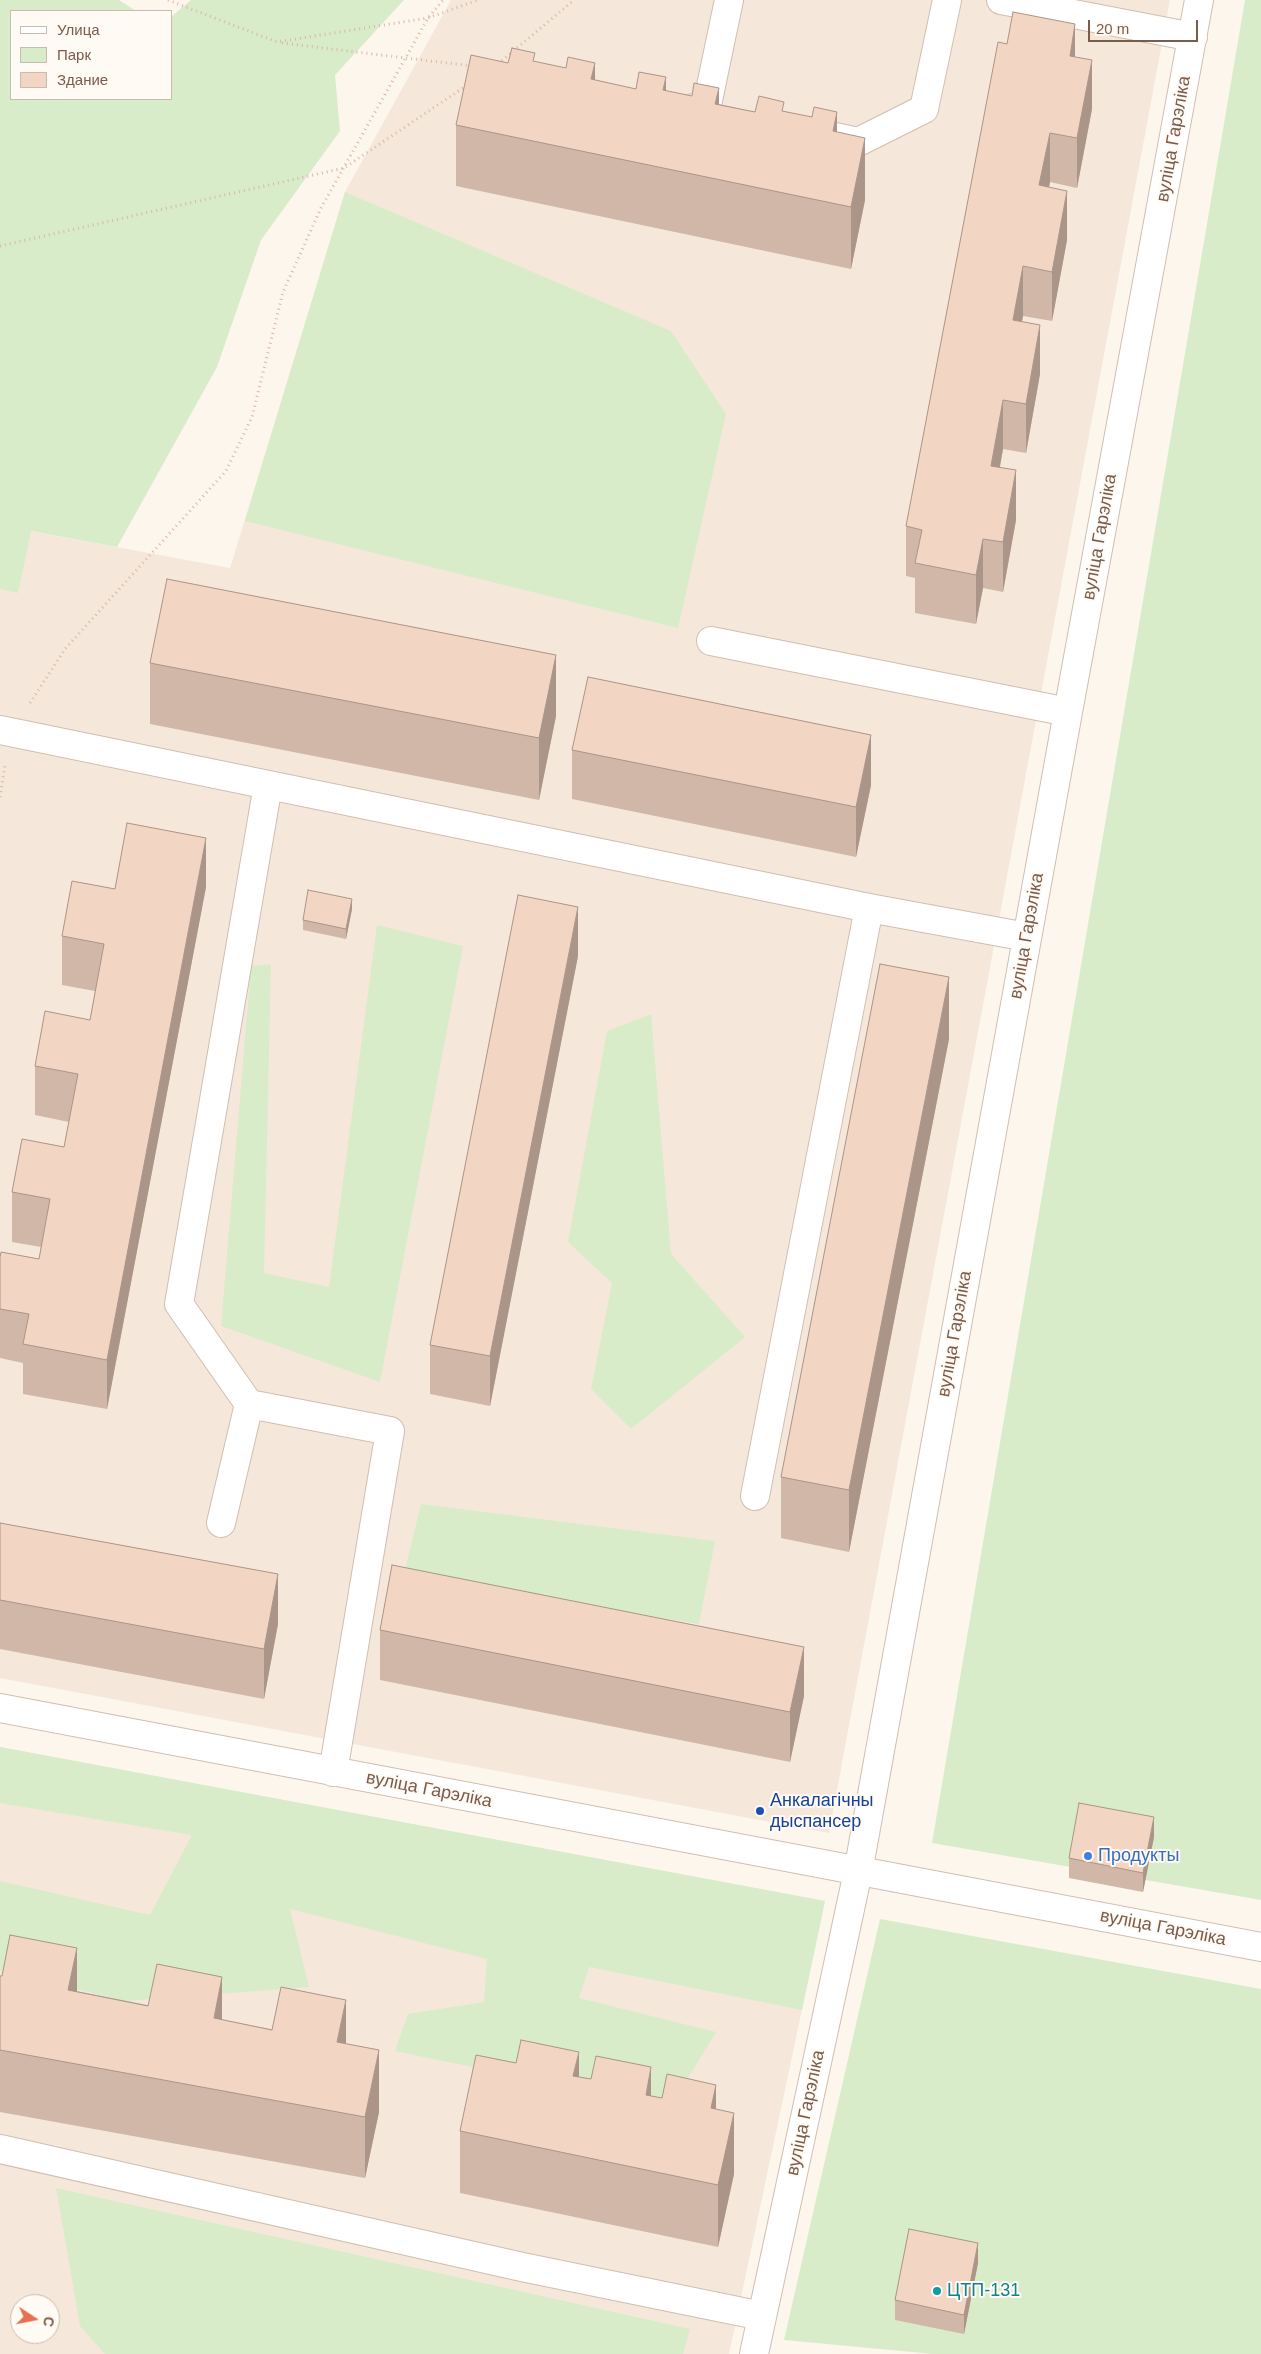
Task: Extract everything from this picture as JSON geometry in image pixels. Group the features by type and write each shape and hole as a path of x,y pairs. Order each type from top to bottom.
{"street":[{"path":"706,110 729,0"},
{"path":"810,132 858,142 924,109 947,0"},
{"path":"1001,0 1193,37"},
{"name":"вуліца Гарэліка","path":"754,2354 858,1872 1199,0"},
{"path":"667,103 734,116"},
{"path":"711,642 1068,712"},
{"path":"5,731 870,908 1027,937"},
{"path":"268,785 179,1304 249,1404 390,1431 333,1772"},
{"path":"755,1496 870,908"},
{"path":"221,1523 249,1404"},
{"name":"вуліца Гарэліка","path":"0,1708 858,1872 1261,1946"},
{"path":"0,2149 522,2267 762,2316"}],"path":[{"path":"168,0 277,42 473,67"},
{"path":"0,797 5,731 65,649 226,471 252,417 283,292 321,208 404,58 428,18 443,0"},
{"path":"277,42 428,18 478,0"},
{"path":"492,69 574,0"},
{"path":"0,246 344,168 468,85"}],"shaded area":[{"path":"451,0 1170,0 829,1833 0,1678 0,589 18,592 30,531 230,568 345,192"},
{"path":"0,1747 825,1901 729,2354 0,2354"}],"green space":[{"path":"0,0 119,0 134,10 10,10 10,100 172,100 172,16 191,0 404,0 335,75 340,131 261,240 217,367 117,547 31,531 18,593 0,589"},
{"path":"1245,0 1261,0 1261,1900 932,1843"},
{"path":"345,192 671,331 726,414 678,628 245,521"},
{"path":"377,925 463,946 380,1382 221,1326 251,966 271,964 264,1273 329,1287"},
{"path":"651,1014 671,1254 745,1337 631,1429 591,1389 612,1283 568,1242 607,1031"},
{"path":"421,1504 715,1541 699,1624 404,1574"},
{"path":"0,1747 825,1901 802,2010 589,1967 579,1998 716,2032 670,2108 395,2051 408,2014 484,2002 487,1959 290,1909 309,1987 126,2001 0,1971 0,1881 150,1915 192,1835 0,1803"},
{"path":"880,1919 1261,1989 1261,2354 934,2354 784,2340"},
{"path":"56,2188 690,2329 683,2354 105,2354 80,2326"}],"building":[{"path":"1013,12 1075,24 1070,56 1092,60 1077,138 1050,133 1039,185 1067,191 1052,272 1023,266 1013,320 1040,325 1026,404 1003,400 991,466 1016,470 1003,542 983,539 976,575 915,563 922,530 906,526 998,42 1007,44"},
{"path":"512,48 535,53 533,61 566,68 568,57 595,63 591,79 636,89 639,72 666,77 663,90 692,96 694,83 719,88 715,104 755,112 759,96 784,102 782,111 812,117 814,107 837,112 833,131 865,138 851,207 456,125 471,55 508,63"},
{"path":"167,579 556,655 539,738 150,663"},
{"path":"588,677 871,735 856,807 572,750"},
{"path":"127,823 206,838 107,1360 23,1344 29,1314 0,1309 0,1257 1,1252 39,1259 50,1199 12,1192 22,1139 64,1147 78,1074 35,1066 45,1011 90,1020 104,944 62,936 72,881 115,889"},
{"path":"308,890 352,899 346,929 303,920"},
{"path":"518,895 578,907 490,1356 430,1345"},
{"path":"880,964 949,977 849,1490 781,1477"},
{"path":"0,1523 278,1574 264,1649 0,1600"},
{"path":"392,1565 804,1647 790,1712 380,1630"},
{"path":"1079,1803 1154,1817 1143,1873 1069,1858"},
{"path":"10,1935 77,1948 68,1990 148,2006 157,1964 222,1977 214,2018 272,2030 281,1987 346,2000 337,2042 379,2050 365,2117 0,2050 0,1976 2,1976"},
{"path":"521,2040 579,2052 573,2076 591,2079 596,2056 651,2067 646,2095 662,2098 667,2074 716,2085 711,2108 734,2113 718,2185 460,2131 476,2055 516,2063"},
{"name":"ЦТП-131","path":"909,2229 978,2243 964,2315 895,2300"}],"place":[{"name":"Анкалагічны дыспансер","path":"760,1811"},
{"name":"Продукты","path":"1088,1856"},
{"name":"ЦТП-131","path":"937,2291"}]}
